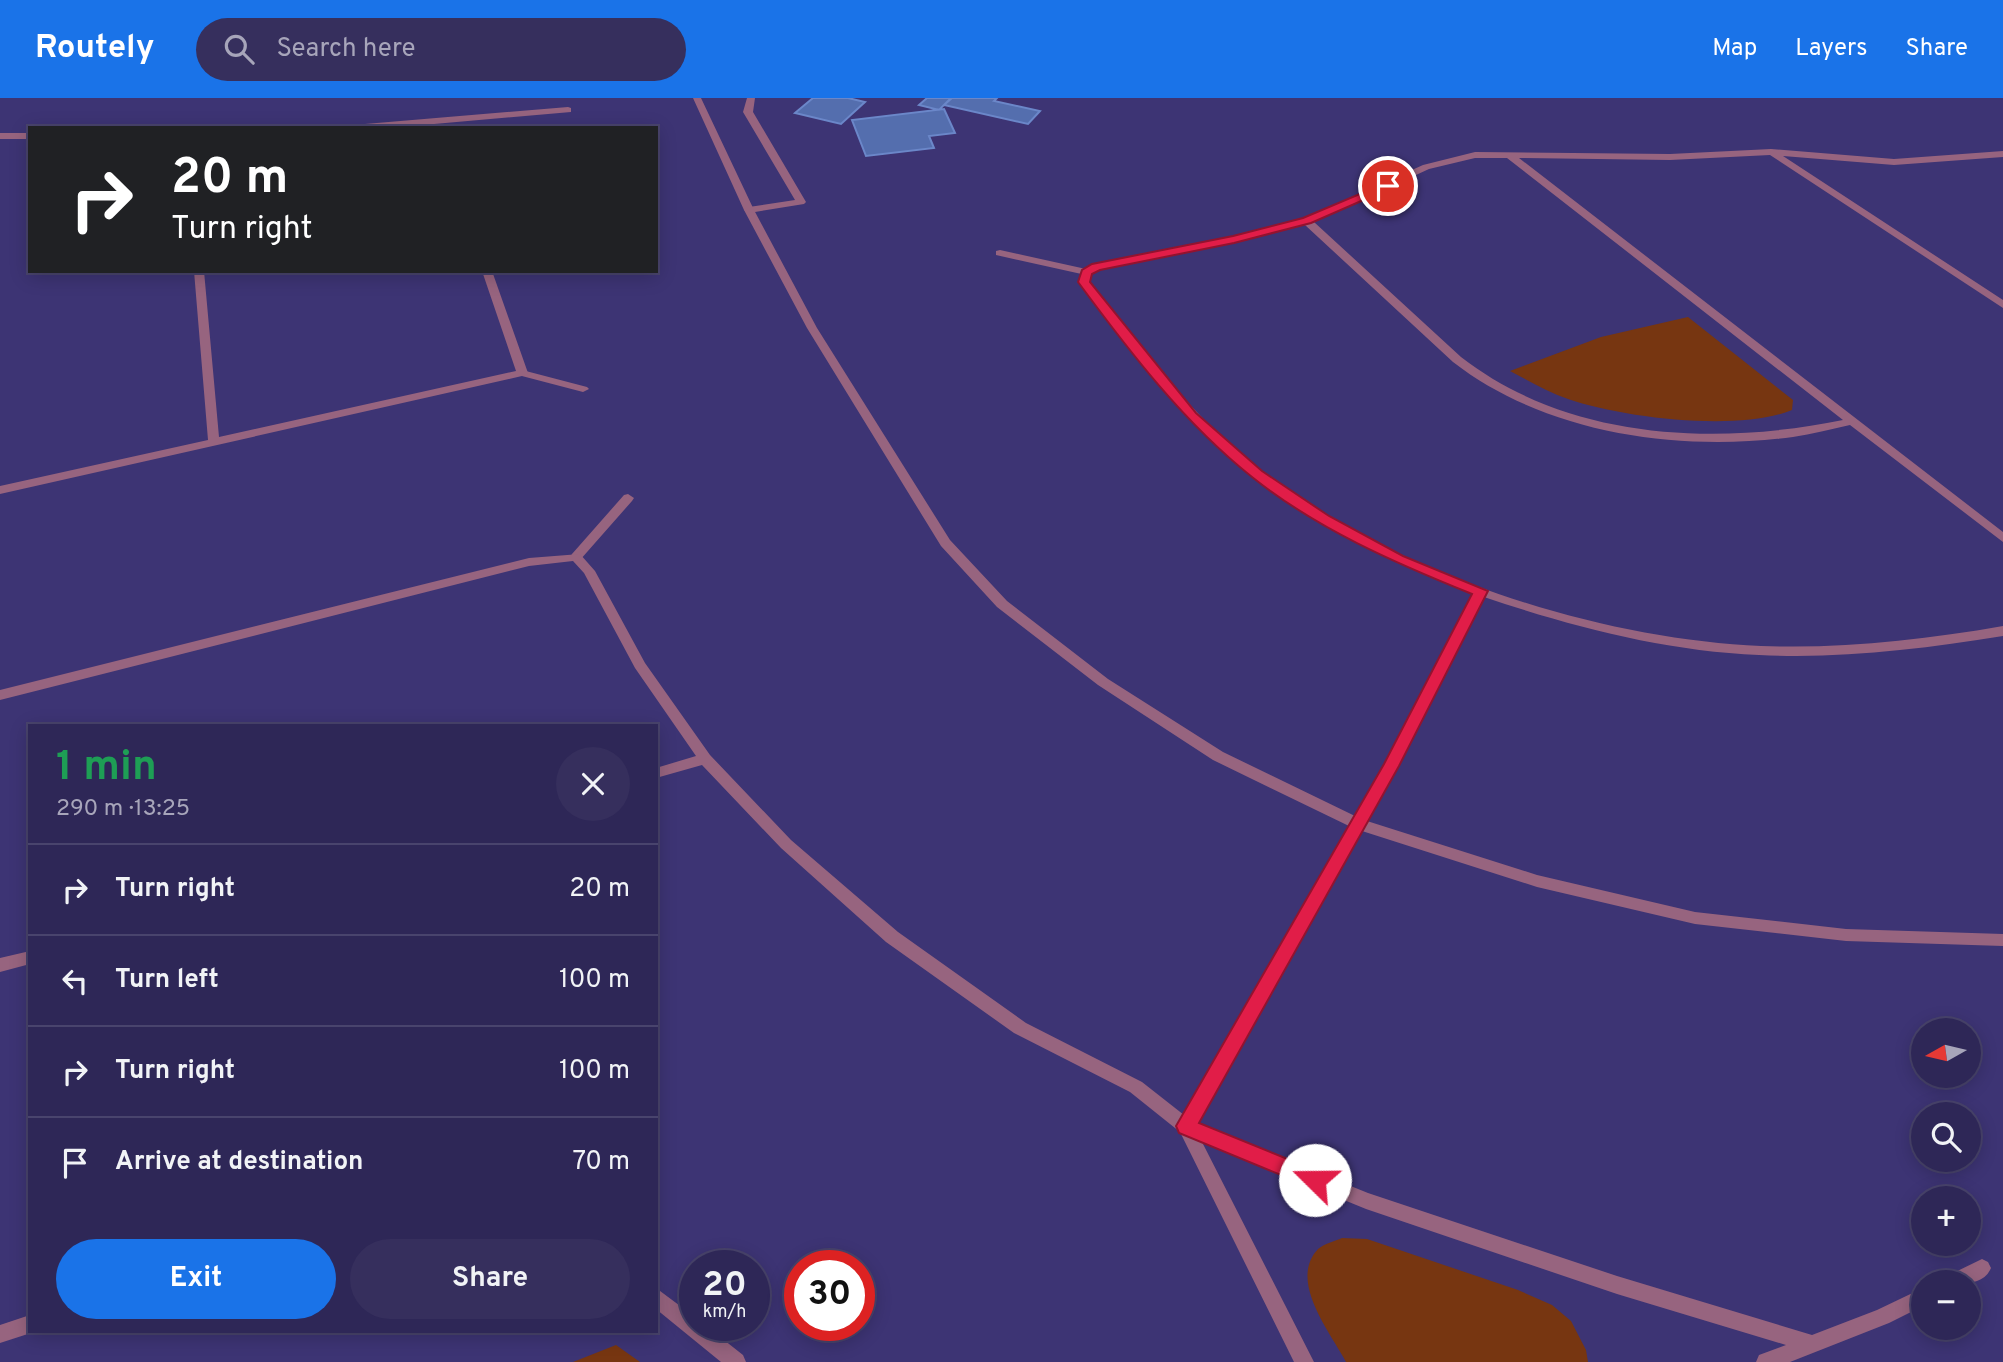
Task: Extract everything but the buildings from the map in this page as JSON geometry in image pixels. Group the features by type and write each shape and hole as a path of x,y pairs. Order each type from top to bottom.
{"street":[{"path":"697,98 749,210 812,328 945,543 1002,604 1103,682 1218,756 1358,824 1537,881 1695,918 1846,935 2003,940"},
{"path":"749,210 801,202 748,112 751,98"},
{"path":"404,126 455,124 568,110"},
{"path":"0,136 28,136"},
{"path":"1771,152 2003,306"},
{"path":"1000,253 1086,272 1096,267 1234,240 1307,220 1426,167 1475,155 1635,158 1771,152 1894,162 2003,154"},
{"path":"1508,154 2003,538"},
{"path":"1307,220 1442,346 1477,374 1519,396 1618,428 1668,435 1717,438 1787,434 1854,421"},
{"path":"1086,272 1084,282 1091,293 1192,416 1257,474 1324,519 1398,559 1481,591 1652,637 1724,648 1822,651 1920,645 2003,631"},
{"path":"198,273 214,443"},
{"path":"487,273 522,373"},
{"path":"0,489 522,373 583,389"},
{"path":"0,695 529,562 576,557 628,498"},
{"path":"576,557 590,571 640,665 705,759 786,844 892,937 1020,1028 1136,1087 1186,1126 1366,1201 1617,1285 1810,1343"},
{"path":"1186,1126 1358,824 1481,591"},
{"path":"658,772 705,759"},
{"path":"0,965 28,958"},
{"path":"1186,1126 1304,1362"},
{"path":"1978,1270 1982,1268"},
{"path":"658,1299 736,1362"},
{"path":"1766,1362 1882,1317 1911,1303"},
{"path":"0,1335 28,1325"}],"shaded area":[{"path":"1688,317 1793,400 1792,410 1769,417 1742,420 1649,417 1568,399 1510,371 1601,337"},
{"path":"1342,1238 1367,1239 1518,1290 1552,1305 1571,1321 1586,1350 1588,1362 1346,1362 1322,1322 1309,1291 1307,1276 1310,1262 1318,1249"},
{"path":"616,1345 640,1362 573,1362"}],"route":[{"path":"1315,1180 1186,1126 1324,879 1391,766 1481,591 1398,559 1324,519 1257,474 1192,416 1084,282 1086,272 1096,267 1234,240 1307,220 1388,186"}]}
